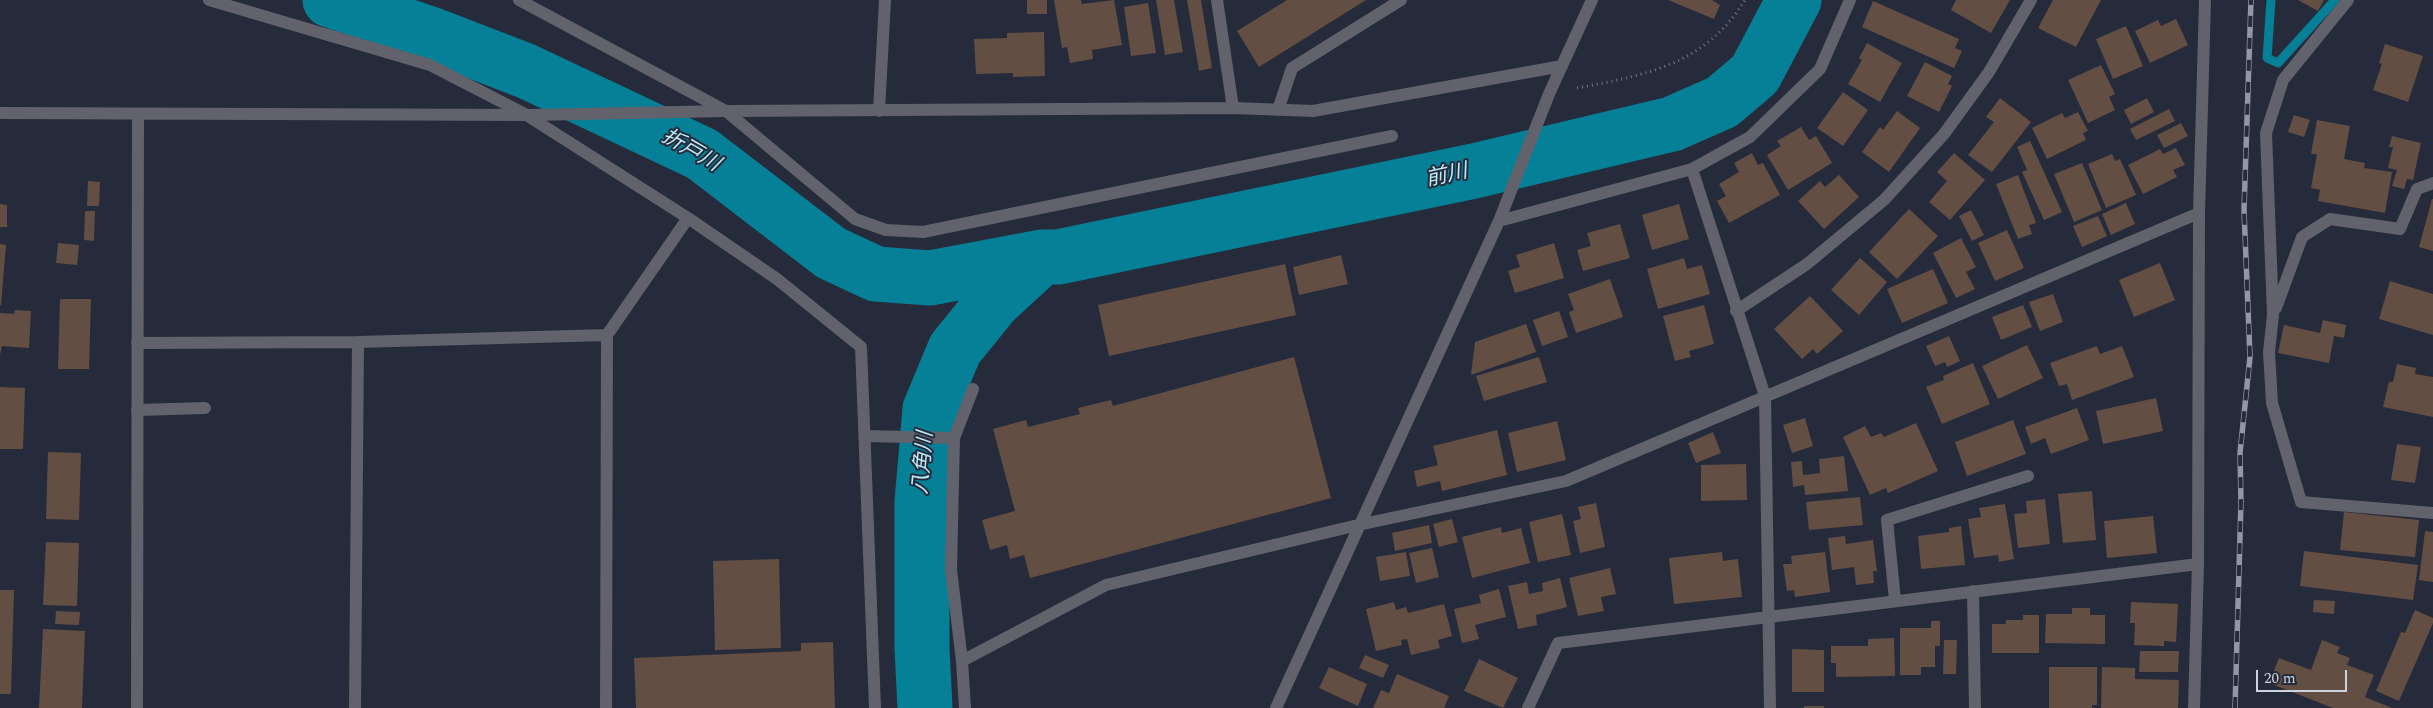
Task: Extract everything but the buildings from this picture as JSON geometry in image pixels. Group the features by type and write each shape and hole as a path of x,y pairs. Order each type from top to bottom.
{"street":[{"path":"210,0 430,66 528,115 688,218 777,279 861,347 866,436 875,708"},
{"path":"519,0 726,111 855,219 886,230 923,232 1392,136"},
{"path":"879,111 885,0"},
{"path":"1216,0 1232,108"},
{"path":"1278,110 1292,68 1401,0"},
{"path":"1276,708 1358,525 1500,220 1548,96 1592,0"},
{"path":"1500,220 1692,169 1750,137 1820,69 1850,0"},
{"path":"1736,311 1807,264 1884,200 1944,134 1989,72 2031,0"},
{"path":"2194,708 2198,564 2199,213 2205,0"},
{"path":"2348,0 2283,80 2266,133 2273,316 2269,352 2272,403 2301,502 2433,513"},
{"path":"0,114 528,115 726,111 1232,108 1313,111 1562,66"},
{"path":"137,708 138,115"},
{"path":"1692,169 1736,311 1765,396 1767,616 1770,708"},
{"path":"2273,316 2302,237 2330,218 2400,229 2417,189 2433,183"},
{"path":"962,661 1106,585 1358,525 1566,480 2199,213"},
{"path":"606,708 607,335 688,218"},
{"path":"137,343 358,342 607,335"},
{"path":"355,708 358,342"},
{"path":"966,708 951,570 952,438 973,389"},
{"path":"138,410 205,408"},
{"path":"866,436 952,438"},
{"path":"1895,600 1887,520 2028,476"},
{"path":"1528,708 1558,643 2198,564"},
{"path":"1973,591 1975,708"}],"path":[{"path":"1548,96 1642,76 1677,63 1707,43 1735,17 1745,0"}],"waterway":[{"name":"前川","path":"330,0 430,34 526,71 702,154 831,253 876,274 930,278 1042,257 1058,257 1474,171 1672,124 1722,102 1755,74 1794,0"},
{"path":"2271,0 2267,58 2278,63 2335,0"},
{"name":"八角川","path":"925,708 922,648 922,502 930,409 955,349 994,301 1042,257"}],"railway":[{"path":"2235,708 2241,502 2240,453 2250,357 2244,210 2251,0"}],"water label":[{"name":"折戸川","path":"690,152"}]}
